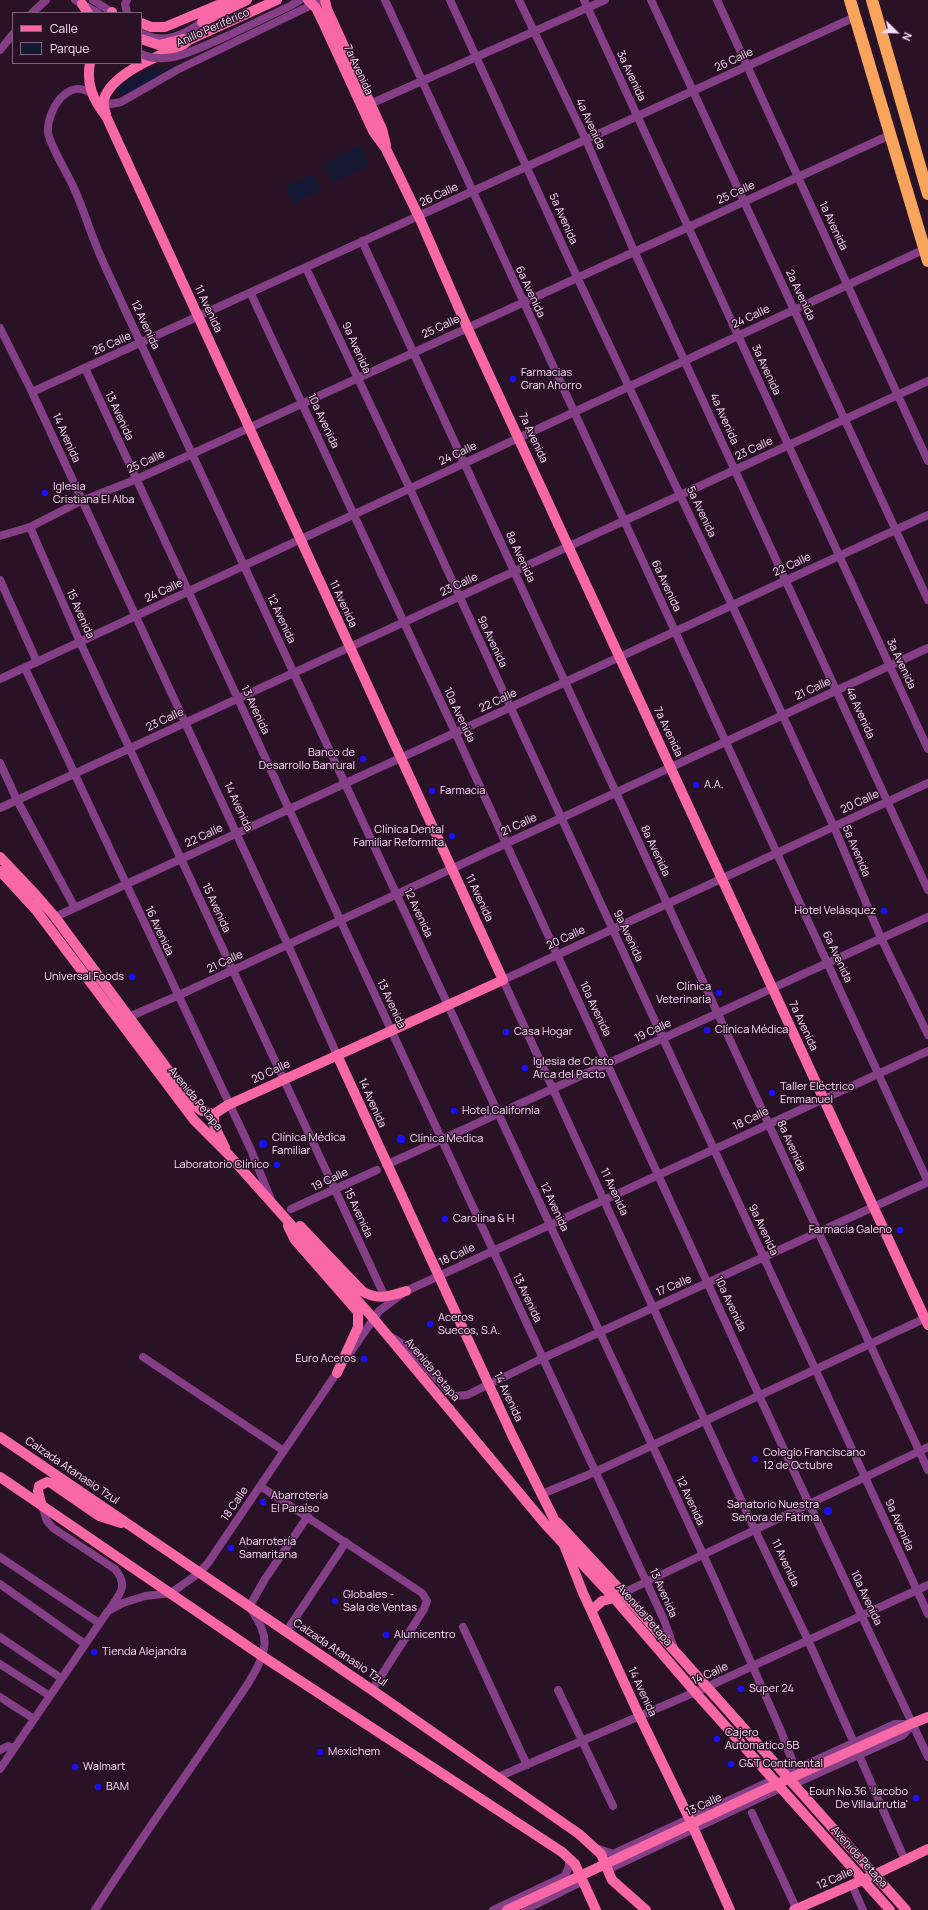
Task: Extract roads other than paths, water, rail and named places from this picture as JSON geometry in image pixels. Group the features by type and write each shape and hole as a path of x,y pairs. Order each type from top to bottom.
{"highway":[{"path":"850,0 926,255"},
{"path":"872,0 928,194"}],"main road":[{"path":"142,23 151,27 165,27 230,0"},
{"path":"202,22 246,0"},
{"name":"Anillo Periférico","path":"104,100 110,88 124,75 183,45 189,40 277,0"},
{"name":"7a Avenida","path":"308,0 316,8 373,131 386,149 419,216 467,327 520,438 772,988 927,1320"},
{"name":"7a Avenida","path":"324,0 382,129 386,149"},
{"path":"78,2 94,12"},
{"path":"142,39 160,45 183,39 189,40"},
{"name":"11 Avenida","path":"90,64 88,78 96,103 106,116 503,980"},
{"path":"104,100 106,116"},
{"name":"Avenida Petapa","path":"0,857 55,917 194,1104 202,1111 214,1114"},
{"name":"Avenida Petapa","path":"0,871 36,910 194,1120 228,1154 273,1204 373,1318 564,1545 614,1598 695,1692 890,1910"},
{"name":"20 Calle","path":"214,1114 228,1105 503,980"},
{"name":"14 Avenida","path":"337,1055 382,1167 438,1276 553,1517 592,1610 639,1715 689,1818 730,1910"},
{"path":"214,1114 214,1125 228,1154"},
{"path":"286,1219 305,1230 362,1291 370,1296 385,1297 406,1291"},
{"path":"286,1219 290,1232 295,1240 358,1312 358,1327 337,1372"},
{"name":"Calzada Atanasio Tzul","path":"0,1437 372,1690 579,1834 601,1854 606,1870 619,1887 646,1910"},
{"path":"0,1477 41,1503 262,1656 556,1848 575,1864 596,1910"},
{"path":"41,1503 38,1491 39,1486 43,1482 51,1483 99,1516 131,1526"},
{"name":"Avenida Petapa","path":"553,1517 707,1687 789,1772 794,1784 906,1910"},
{"path":"592,1610 602,1602 614,1598"},
{"name":"13 Calle","path":"507,1910 766,1789 928,1717"},
{"name":"12 Calle","path":"796,1910 928,1849"}],"street":[{"path":"33,12 46,0"},
{"path":"93,0 111,12"},
{"path":"127,0 125,4 127,12"},
{"name":"Anillo Periférico","path":"142,54 155,58 175,58 227,36 300,0"},
{"path":"104,100 111,104 121,102 177,70 324,0"},
{"name":"6a Avenida","path":"385,0 421,82 928,1182"},
{"name":"5a Avenida","path":"450,0 528,167 577,277 681,495 783,715 834,827 881,938 928,1035"},
{"name":"4a Avenida","path":"519,0 586,140 634,251 928,890"},
{"path":"370,104 533,32 586,4 605,0"},
{"name":"2a Avenida","path":"651,0 928,600"},
{"name":"1a Avenida","path":"718,0 928,461"},
{"name":"3a Avenida","path":"586,4 928,749"},
{"name":"26 Calle","path":"32,392 251,294 362,241 856,17"},
{"path":"142,28 151,33 162,34 202,22"},
{"path":"142,33 156,39 167,39 192,29 202,22"},
{"path":"0,50 12,35"},
{"name":"12 Avenida","path":"92,93 85,89 77,88 67,93 55,106 48,124 49,135 74,187 96,247 703,1555 781,1731 792,1760 789,1772"},
{"name":"25 Calle","path":"0,536 30,527 81,501 137,479 890,135"},
{"name":"8a Avenida","path":"362,241 928,1470"},
{"name":"24 Calle","path":"0,679 848,285 926,255"},
{"name":"9a Avenida","path":"306,268 410,489 928,1614"},
{"name":"10a Avenida","path":"251,294 928,1757"},
{"name":"14 Avenida","path":"0,328 32,392 81,501 237,833 337,1055"},
{"name":"13 Avenida","path":"85,368 664,1620 674,1651"},
{"name":"23 Calle","path":"0,808 928,381"},
{"name":"22 Calle","path":"55,917 928,515"},
{"name":"15 Avenida","path":"30,527 80,642 385,1297"},
{"path":"0,580 3,595 37,662"},
{"name":"21 Calle","path":"119,1020 130,1017 178,996 928,648"},
{"name":"16 Avenida","path":"25,668 228,1105 251,1150 273,1204"},
{"path":"0,763 17,800 75,908"},
{"name":"20 Calle","path":"503,980 928,784"},
{"name":"19 Calle","path":"291,1209 928,917"},
{"name":"11 Avenida","path":"503,980 605,1199 755,1530 808,1640 854,1743"},
{"name":"18 Calle","path":"171,1594 199,1573 208,1563 373,1318 387,1304 406,1291 493,1250 928,1051"},
{"name":"17 Calle","path":"451,1394 461,1397 489,1385 543,1358 708,1284 928,1182"},
{"path":"542,1494 595,1472 870,1344 927,1320"},
{"name":"Avenida Petapa","path":"384,1332 408,1347 451,1394"},
{"path":"143,1357 284,1451"},
{"path":"623,1593 928,1447"},
{"path":"260,1486 308,1516 422,1593 427,1601 424,1609 372,1690"},
{"path":"0,1769 122,1591 123,1584 121,1577 115,1569 53,1528 47,1521 41,1503"},
{"path":"95,1910 118,1873 191,1768 250,1678 262,1656 265,1646 264,1638 258,1619 249,1607 265,1579 308,1516"},
{"path":"286,1632 346,1542"},
{"path":"0,1557 99,1623"},
{"path":"0,1584 85,1644"},
{"name":"14 Calle","path":"498,1777 707,1687 928,1585"},
{"path":"108,1611 123,1603 145,1596 171,1594"},
{"path":"463,1627 527,1765"},
{"path":"0,1637 61,1678"},
{"path":"0,1664 50,1696"},
{"path":"558,1690 613,1806"},
{"path":"0,1697 34,1719"},
{"name":"13 Calle","path":"789,1772 895,1724 913,1723"},
{"name":"13 Calle","path":"794,1784 903,1735 913,1723"},
{"path":"0,1750 8,1746 14,1748"},
{"path":"859,1755 905,1860"},
{"name":"13 Calle","path":"591,1845 613,1854 773,1780"},
{"name":"13 Calle","path":"606,1870 781,1788"},
{"path":"752,1813 796,1910"},
{"path":"493,1910 565,1876 569,1858"},
{"path":"529,1909 583,1882"},
{"path":"852,1885 864,1910"}],"place":[{"name":"Farmacias Gran Ahorro","path":"513,379"},
{"name":"Iglesia Cristiana El Alba","path":"45,493"},
{"name":"Banco de Desarrollo Banrural","path":"363,759"},
{"name":"A.A.","path":"696,785"},
{"name":"Farmacia","path":"432,791"},
{"name":"Clínica Dental Familiar Reformita","path":"452,836"},
{"name":"Hotel Velásquez","path":"884,911"},
{"name":"Universal Foods","path":"132,977"},
{"name":"Clínica Veterinaria","path":"719,993"},
{"name":"Clínica Médica","path":"707,1030"},
{"name":"Casa Hogar","path":"506,1032"},
{"name":"Iglesia de Cristo Arca del Pacto","path":"525,1068"},
{"name":"Taller Eléctrico Emmanuel","path":"772,1093"},
{"name":"Hotel California","path":"454,1111"},
{"name":"Clínica Medica","path":"401,1139"},
{"name":"Clínica Médica Familiar","path":"263,1144"},
{"name":"Laboratorio Clínico","path":"277,1165"},
{"name":"Carolina & H","path":"445,1219"},
{"name":"Farmacia Galeno","path":"900,1230"},
{"name":"Aceros Suecos, S.A.","path":"430,1324"},
{"name":"Euro Aceros","path":"364,1359"},
{"name":"Colegio Franciscano 12 de Octubre","path":"755,1459"},
{"name":"Abarrotería El Paraíso","path":"263,1502"},
{"name":"Sanatorio Nuestra Señora de Fátima","path":"828,1511"},
{"name":"Abarrotería Samaritana","path":"231,1548"},
{"name":"Globales - Sala de Ventas","path":"335,1601"},
{"name":"Alumicentro","path":"386,1635"},
{"name":"Tienda Alejandra","path":"94,1652"},
{"name":"Super 24","path":"741,1689"},
{"name":"Cajero Automatico 5B","path":"717,1739"},
{"name":"Mexichem","path":"320,1752"},
{"name":"G&T Continental","path":"731,1764"},
{"name":"Walmart","path":"75,1767"},
{"name":"BAM","path":"98,1787"},
{"name":"Eoun No.36 'Jacobo De Villaurrutia'","path":"916,1798"}]}
